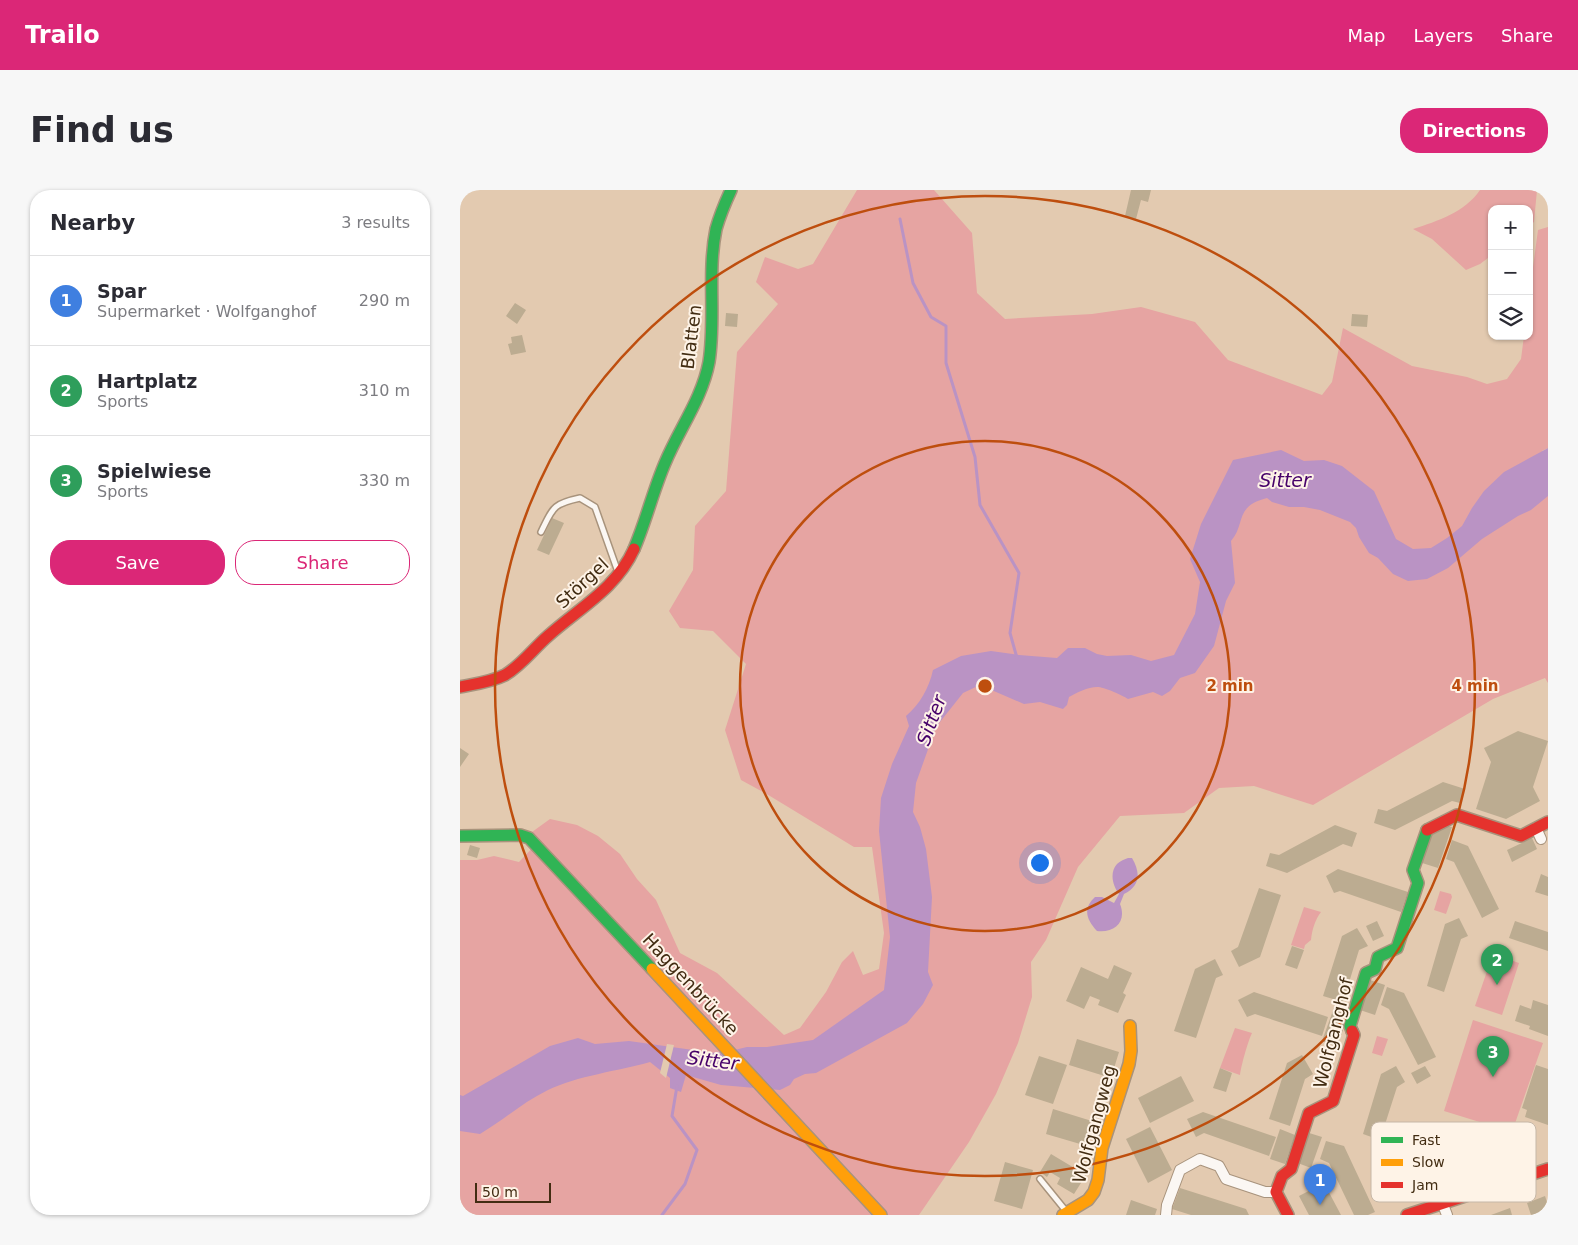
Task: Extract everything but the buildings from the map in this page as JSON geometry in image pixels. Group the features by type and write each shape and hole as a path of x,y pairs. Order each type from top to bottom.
{"street":[{"name":"Blatten","path":"670,452 698,398 709,363 713,331 713,249 719,217 731,190"},
{"name":"Störgel","path":"460,687 502,676 512,670 548,636 601,594 619,575 630,558 670,452"},
{"name":"Wolfganghof","path":"1276,1192 1282,1176 1290,1168 1309,1113 1334,1101 1354,1035 1350,1026 1366,974 1375,969 1378,957 1397,948 1418,883 1413,870 1427,830 1458,815 1521,836 1536,828"},
{"path":"1541,839 1536,828 1548,822"},
{"name":"Haggenbrücke","path":"460,836 520,835 529,838 536,844 881,1215"},
{"name":"Wolfgangweg","path":"1064,1213 1086,1202 1092,1196 1096,1187 1102,1150 1129,1064 1131,1051 1130,1026"},
{"path":"1166,1215 1166,1205 1180,1170 1200,1159 1219,1166 1226,1179 1265,1192 1276,1192 1288,1215"},
{"path":"1536,1173 1548,1169"},
{"path":"1407,1215 1442,1202 1447,1215"}],"lane":[{"path":"541,532 552,509 565,501 580,498 595,507 619,575"},
{"path":"1040,1179 1064,1213"}],"shaded area":[{"path":"857,190 934,190 972,233 977,293 1005,319 1092,314 1141,307 1195,322 1228,360 1322,395 1332,382 1343,328 1412,366 1467,377 1487,384 1507,379 1521,359 1523,340 1533,340 1533,267 1538,230 1548,227 1548,448 1542,451 1548,465 1548,683 1545,678 1493,699 1313,805 1254,786 1219,788 1184,813 1120,816 1078,867 1046,940 1031,962 1032,997 1018,1043 996,1094 969,1142 919,1215 460,1215 460,860 477,860 494,856 519,862 538,842 532,832 550,819 577,825 598,836 620,854 637,879 656,900 680,953 717,973 784,1035 800,1028 826,992 842,962 853,951 863,975 879,969 884,933 872,847 854,847 741,780 725,730 746,664 713,631 680,628 669,611 693,570 695,526 726,491 737,352 778,304 756,282 765,257 798,269 813,264"},
{"path":"1480,190 1537,190 1533,223 1533,205 1488,205 1488,258 1466,270 1432,239 1413,229 1450,215 1474,198"},
{"path":"1440,891 1451,894 1452,897 1446,914 1434,910"},
{"path":"1304,907 1321,912 1314,925 1311,940 1305,945 1304,949 1291,945"},
{"path":"1493,954 1519,963 1502,1015 1475,1006"},
{"path":"1473,1020 1543,1043 1515,1122 1480,1122 1444,1111"},
{"path":"1235,1028 1252,1033 1240,1075 1220,1068"},
{"path":"1377,1036 1388,1039 1382,1056 1372,1053"}],"water":[{"name":"Sitter","path":"1548,448 1548,496 1531,510 1482,539 1448,568 1427,579 1408,581 1393,574 1378,558 1369,553 1356,528 1350,522 1320,510 1289,507 1272,502 1267,498 1257,501 1245,511 1236,535 1231,541 1235,583 1226,601 1214,646 1195,673 1180,678 1170,691 1162,696 1153,692 1128,699 1100,687 1094,687 1082,690 1069,697 1067,705 1063,709 1040,702 1024,704 980,685 963,693 936,727 916,783 913,812 920,827 926,849 932,897 928,972 933,985 923,1004 907,1023 816,1073 805,1074 794,1079 790,1085 780,1090 721,1085 686,1075 681,1092 670,1088 670,1078 650,1062 559,1085 530,1100 480,1134 460,1131 460,1095 463,1096 550,1046 578,1038 595,1044 629,1041 707,1053 813,1040 884,990 890,937 879,831 881,798 892,764 909,726 906,716 923,695 933,670 961,656 991,651 1057,658 1068,648 1085,648 1097,654 1107,656 1131,655 1151,661 1174,655 1195,614 1200,582 1190,559 1201,524 1233,460 1281,450 1304,461 1324,460 1342,466 1374,491 1396,539 1413,549 1431,548 1447,538 1462,526 1484,491 1504,472"},
{"path":"1132,858 1138,874 1136,883 1124,894 1120,904 1122,910 1121,921 1114,928 1097,931 1087,914 1088,906 1095,897 1102,897 1114,903 1119,894 1115,887 1113,871 1117,864"}],"pier":[{"path":"667,1044 674,1045 666,1078 660,1073"}],"waterway":[{"path":"900,219 913,283 931,317 946,326 946,363 975,457 980,505 1019,573 1010,633 1017,658"},
{"path":"662,1215 685,1184 697,1150 672,1116 677,1086"}],"traffic: fast":[{"path":"634,549 665,463 696,401 706,376 712,329 713,246 716,229 731,190"},
{"path":"1352,1031 1350,1026 1366,973 1375,969 1378,957 1397,948 1418,883 1413,870 1427,830"},
{"path":"460,836 520,835 529,838 652,969"}],"traffic: slow":[{"path":"652,969 881,1215"},
{"path":"1063,1215 1088,1200 1094,1192 1098,1180 1102,1148 1129,1064 1131,1051 1130,1026"}],"traffic: jam":[{"path":"460,687 494,679 505,675 517,667 548,636 607,587 617,576 634,549"},
{"path":"1427,830 1457,815 1521,836 1548,822"},
{"path":"1288,1215 1276,1192 1282,1176 1291,1169 1309,1113 1333,1101 1354,1035 1352,1031"},
{"path":"1536,1173 1548,1169"},
{"path":"1407,1215 1447,1202"}],"place":[{"name":"Hartplatz","path":"1497,985"},
{"name":"Spielwiese","path":"1493,1077"},
{"name":"Spar","path":"1320,1205"}]}
